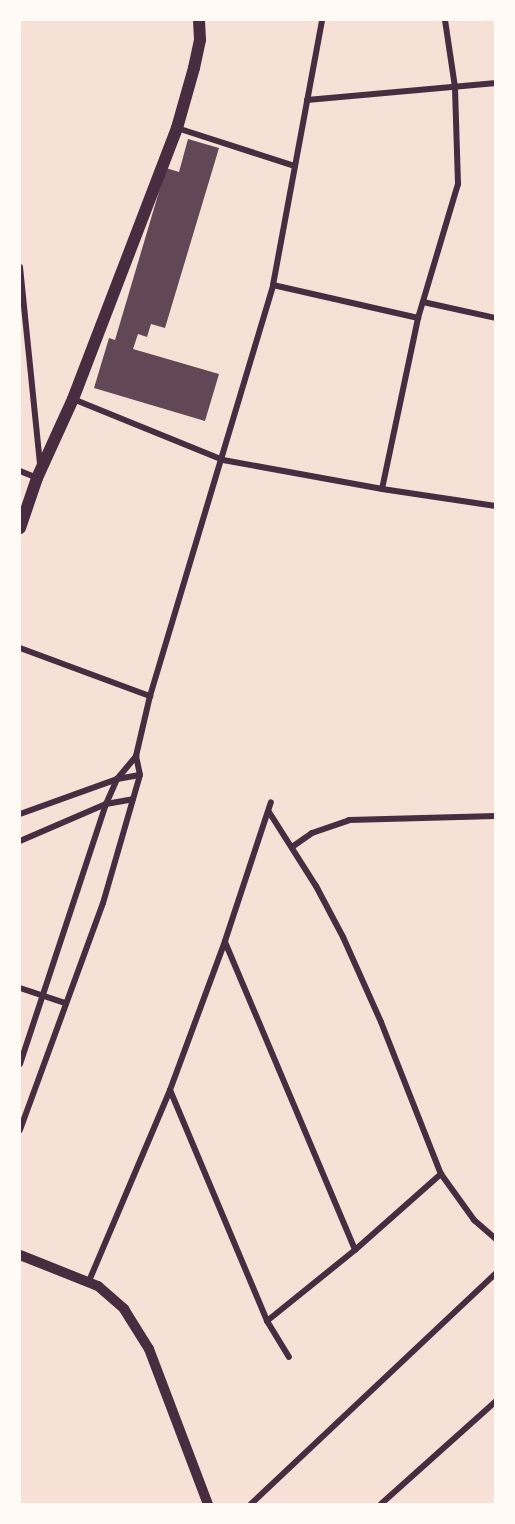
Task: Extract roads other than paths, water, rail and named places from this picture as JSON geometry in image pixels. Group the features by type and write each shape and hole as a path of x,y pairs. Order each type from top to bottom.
{"main road":[{"path":"20,528 39,473 73,399 177,128 200,40 199,20"},
{"path":"20,1255 89,1281 117,1302 149,1349 208,1504"}],"street":[{"path":"20,1130 103,903 140,775 136,756 150,696 223,460 273,285 322,20"},
{"path":"382,489 418,318 458,184 455,87 445,20"},
{"path":"307,100 495,83"},
{"path":"177,128 295,166"},
{"path":"20,267 39,473 20,471"},
{"path":"273,285 418,318"},
{"path":"423,303 495,318"},
{"path":"73,399 223,460 382,489 495,506"},
{"path":"20,648 150,696"},
{"path":"20,1064 106,804 117,779 136,756"},
{"path":"20,814 117,779 140,775"},
{"path":"20,841 106,804 133,799"},
{"path":"89,1281 170,1090 225,941 271,802"},
{"path":"269,812 316,886 343,937 381,1022 441,1174 474,1220 495,1239"},
{"path":"292,847 312,833 349,820 495,816"},
{"path":"225,941 355,1250"},
{"path":"20,988 65,1003"},
{"path":"170,1090 267,1321 289,1357"},
{"path":"267,1321 355,1250 441,1174"},
{"path":"251,1504 495,1273"},
{"path":"381,1504 495,1401"}]}
